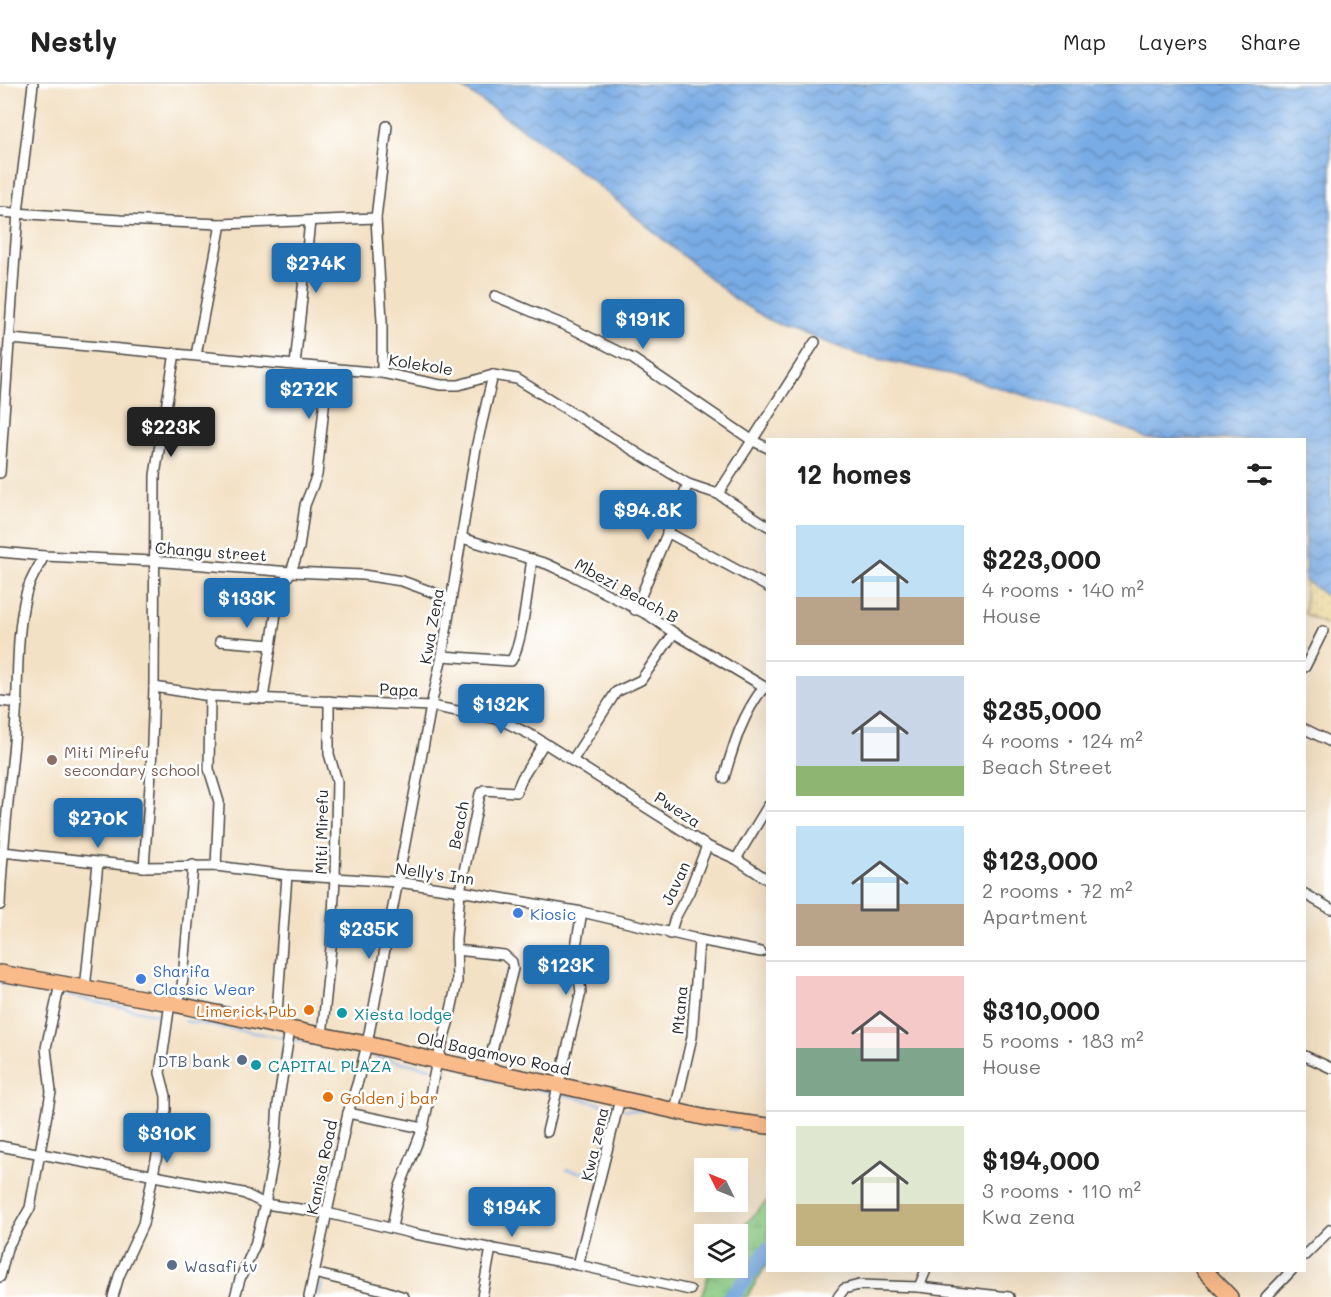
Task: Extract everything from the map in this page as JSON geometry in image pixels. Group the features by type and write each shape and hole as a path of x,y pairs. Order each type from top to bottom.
{"main road":[{"name":"Old Bagamoyo Road","path":"0,973 174,1004 708,1118 766,1126"},
{"path":"1206,1272 1230,1297"}],"street":[{"path":"0,473 18,212 33,84"},
{"path":"382,373 383,352 376,218 387,126"},
{"path":"0,212 221,224 376,218"},
{"path":"295,365 310,221"},
{"path":"196,355 221,224"},
{"path":"495,296 569,327 633,359 753,441 766,447"},
{"name":"Kolekole","path":"11,339 382,373 441,385 459,385 493,375 517,379 688,484 718,494 766,525"},
{"path":"718,494 815,342"},
{"path":"144,867 154,687 155,475 175,353"},
{"path":"263,699 280,587 291,572 298,548 305,505 316,475 328,368"},
{"name":"Kwa Zena","path":"398,882 442,656 476,448 493,375"},
{"path":"634,610 688,484"},
{"path":"667,532 766,586"},
{"name":"Mbezi Beach B","path":"462,538 547,564 573,576 634,610 650,616 766,688"},
{"name":"Changu street","path":"0,552 363,575 402,580 451,599"},
{"path":"0,904 2,852 18,703 17,650 26,592 44,556"},
{"path":"442,656 512,661 522,626 532,559"},
{"path":"1306,666 1323,631"},
{"path":"572,761 616,692 641,680 674,633"},
{"path":"220,640 272,645"},
{"name":"Papa","path":"154,687 210,696 431,706 499,718 572,761"},
{"path":"724,778 737,732 753,702 766,688"},
{"path":"210,696 209,769 219,802 216,866"},
{"path":"0,701 18,703"},
{"name":"Miti Mirefu","path":"321,1036 331,947 335,879 337,781 329,754 329,701"},
{"path":"1306,730 1331,742"},
{"name":"Beach","path":"392,1228 399,1190 423,1128 457,982 456,950 460,891 480,794 484,790 516,792 522,777 544,743"},
{"name":"Pweza","path":"572,761 707,846 736,859 766,879"},
{"path":"736,859 766,809"},
{"name":"Javan","path":"670,933 707,846"},
{"name":"Nelly's Inn","path":"2,852 144,867 216,866 287,875 398,882 582,912 670,933"},
{"path":"85,989 98,863"},
{"path":"113,1297 119,1276 143,1224 166,1110 166,1096 160,1073 174,1004 183,979 193,865"},
{"path":"235,1297 255,1245 275,1149 283,1028 287,875"},
{"name":"Kanisa Road","path":"309,1297 348,1113 368,1044 398,882"},
{"path":"1306,895 1331,909"},
{"path":"547,1132 581,992 575,952 582,912"},
{"path":"670,933 761,952"},
{"name":"Mtana","path":"675,1110 692,1037 699,940"},
{"path":"456,950 504,955 512,962 513,969 487,1071"},
{"path":"0,1277 8,1248 30,1208 51,1092 46,1048 60,984"},
{"path":"1306,1056 1331,1068"},
{"name":"Kwa zena","path":"578,1265 620,1099"},
{"path":"348,1113 423,1128"},
{"path":"0,1146 243,1193 265,1204 327,1214 690,1290"},
{"path":"1306,1254 1331,1229"},
{"path":"482,1297 491,1248"},
{"path":"919,1287 925,1272"},
{"path":"1266,1297 1290,1272"},
{"path":"314,1273 404,1297"},
{"path":"841,1293 859,1285 919,1287 1010,1297"}],"green space":[{"path":"766,1202 766,1265 747,1297 702,1297 707,1278 748,1278 748,1224 745,1224"}],"sand":[{"path":"1306,581 1331,599 1331,627 1306,614"}],"water":[{"path":"457,84 1331,84 1331,599 1306,581 1306,438 1146,438 1138,433 1067,408 963,377 860,355 771,321 736,300 594,182 537,139"}],"waterway":[{"path":"0,982 51,994"},
{"path":"64,995 164,1016"},
{"path":"185,1021 285,1038"},
{"path":"291,1039 314,1044"},
{"path":"324,1046 358,1052"},
{"path":"375,1057 431,1068"},
{"path":"437,1069 448,1071"},
{"path":"488,1079 519,1085"},
{"path":"530,1088 551,1092"},
{"path":"561,1094 613,1107 601,1155"},
{"path":"624,1109 642,1111"},
{"path":"728,1128 736,1130"},
{"path":"567,1170 597,1175"},
{"path":"729,1297 736,1292 766,1252"},
{"path":"319,1297 323,1279"}],"place":[{"name":"Miti Mirefu secondary school","path":"52,760"},
{"name":"Kiosic","path":"518,913"},
{"name":"Sharifa Classic Wear","path":"141,979"},
{"name":"Limerick Pub","path":"309,1010"},
{"name":"Xiesta lodge","path":"342,1013"},
{"name":"DTB bank","path":"242,1060"},
{"name":"CAPITAL PLAZA","path":"256,1065"},
{"name":"Golden j bar","path":"328,1097"},
{"name":"Wasafi tv","path":"172,1265"}]}
